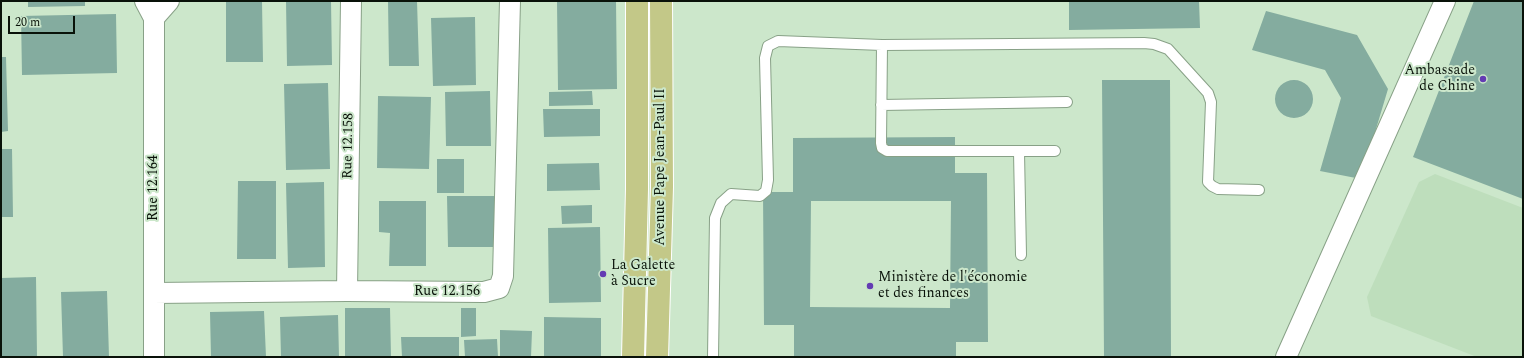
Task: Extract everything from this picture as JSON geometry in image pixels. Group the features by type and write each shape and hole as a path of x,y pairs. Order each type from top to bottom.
{"main road":[{"name":"Avenue Pape Jean-Paul II","path":"633,357 637,189 637,1"},
{"name":"Avenue Pape Jean-Paul II","path":"657,357 662,187 661,1"}],"street":[{"path":"150,10 169,1"},
{"name":"Rue 12.158","path":"347,291 351,1"},
{"name":"Rue 12.156","path":"154,293 347,291 484,292 499,288 503,276 510,1"},
{"path":"1286,357 1445,1"},
{"name":"Rue 12.164","path":"150,10 154,357"}],"lane":[{"path":"713,357 715,218 721,203 731,194 760,196 766,191 768,180 765,58 768,46 778,41 882,45 1154,44 1168,49 1208,94 1211,102 1208,182 1218,189 1259,190"},
{"path":"882,45 882,148 887,151 1055,151"},
{"path":"882,105 1067,102"},
{"path":"1019,152 1022,255"}],"shaded area":[{"path":"1435,174 1523,208 1523,357 1477,357 1371,316 1367,297 1419,182"}],"building":[{"path":"28,1 85,1 85,6 28,7"},
{"path":"226,1 262,1 263,62 226,62"},
{"path":"286,1 331,1 332,65 287,66"},
{"path":"388,1 417,1 419,66 389,66"},
{"path":"557,1 616,1 617,89 558,90"},
{"path":"1069,1 1199,1 1200,28 1069,30"},
{"name":"Ambassade de Chine","path":"1474,1 1523,1 1523,199 1413,157"},
{"path":"1266,11 1357,35 1388,89 1361,179 1320,171 1341,98 1325,70 1252,50"},
{"path":"116,14 117,73 22,75 21,16"},
{"path":"475,17 476,85 433,86 431,18"},
{"path":"1,57 6,57 8,131 1,132"},
{"path":"1102,80 1170,80 1171,357 1104,357"},
{"path":"1290,80 1298,80 1305,83 1310,88 1313,99 1310,110 1305,115 1298,118 1290,118 1283,115 1278,110 1275,103 1275,95 1278,88 1283,83"},
{"path":"328,83 330,169 286,170 284,84"},
{"path":"490,91 491,146 446,146 445,92"},
{"path":"592,91 593,105 549,106 549,92"},
{"path":"378,96 431,97 429,169 377,168"},
{"path":"543,109 600,109 600,136 544,137"},
{"path":"955,137 955,173 987,173 988,342 956,342 956,357 794,357 794,325 764,325 763,192 793,192 793,138","holes":["811,201 951,201 950,308 810,307"]},
{"path":"1,149 12,149 13,217 1,217"},
{"path":"437,159 464,159 464,193 437,193"},
{"path":"599,163 600,190 547,191 547,164"},
{"path":"238,181 276,181 276,259 237,259"},
{"path":"324,182 325,267 288,268 286,183"},
{"path":"447,196 494,196 494,247 448,247"},
{"path":"379,201 426,201 426,266 389,266 390,233 379,232"},
{"path":"592,205 592,223 562,224 561,206"},
{"path":"600,227 601,302 549,303 548,228"},
{"path":"36,277 37,357 1,357 1,278"},
{"path":"107,291 109,357 63,357 61,292"},
{"path":"345,308 390,308 391,357 345,357"},
{"path":"461,308 476,308 476,336 461,337"},
{"path":"264,311 266,357 211,357 210,312"},
{"path":"338,315 339,357 281,357 280,317"},
{"path":"544,317 601,318 601,357 544,357"},
{"path":"500,330 532,331 531,357 500,357"},
{"path":"401,337 459,337 459,357 402,357"},
{"path":"497,339 498,357 465,357 464,340"}],"place":[{"name":"Ambassade de Chine","path":"1483,79"},
{"name":"La Galette à Sucre","path":"603,274"},
{"name":"Ministère de l'économie et des finances","path":"870,286"}]}
